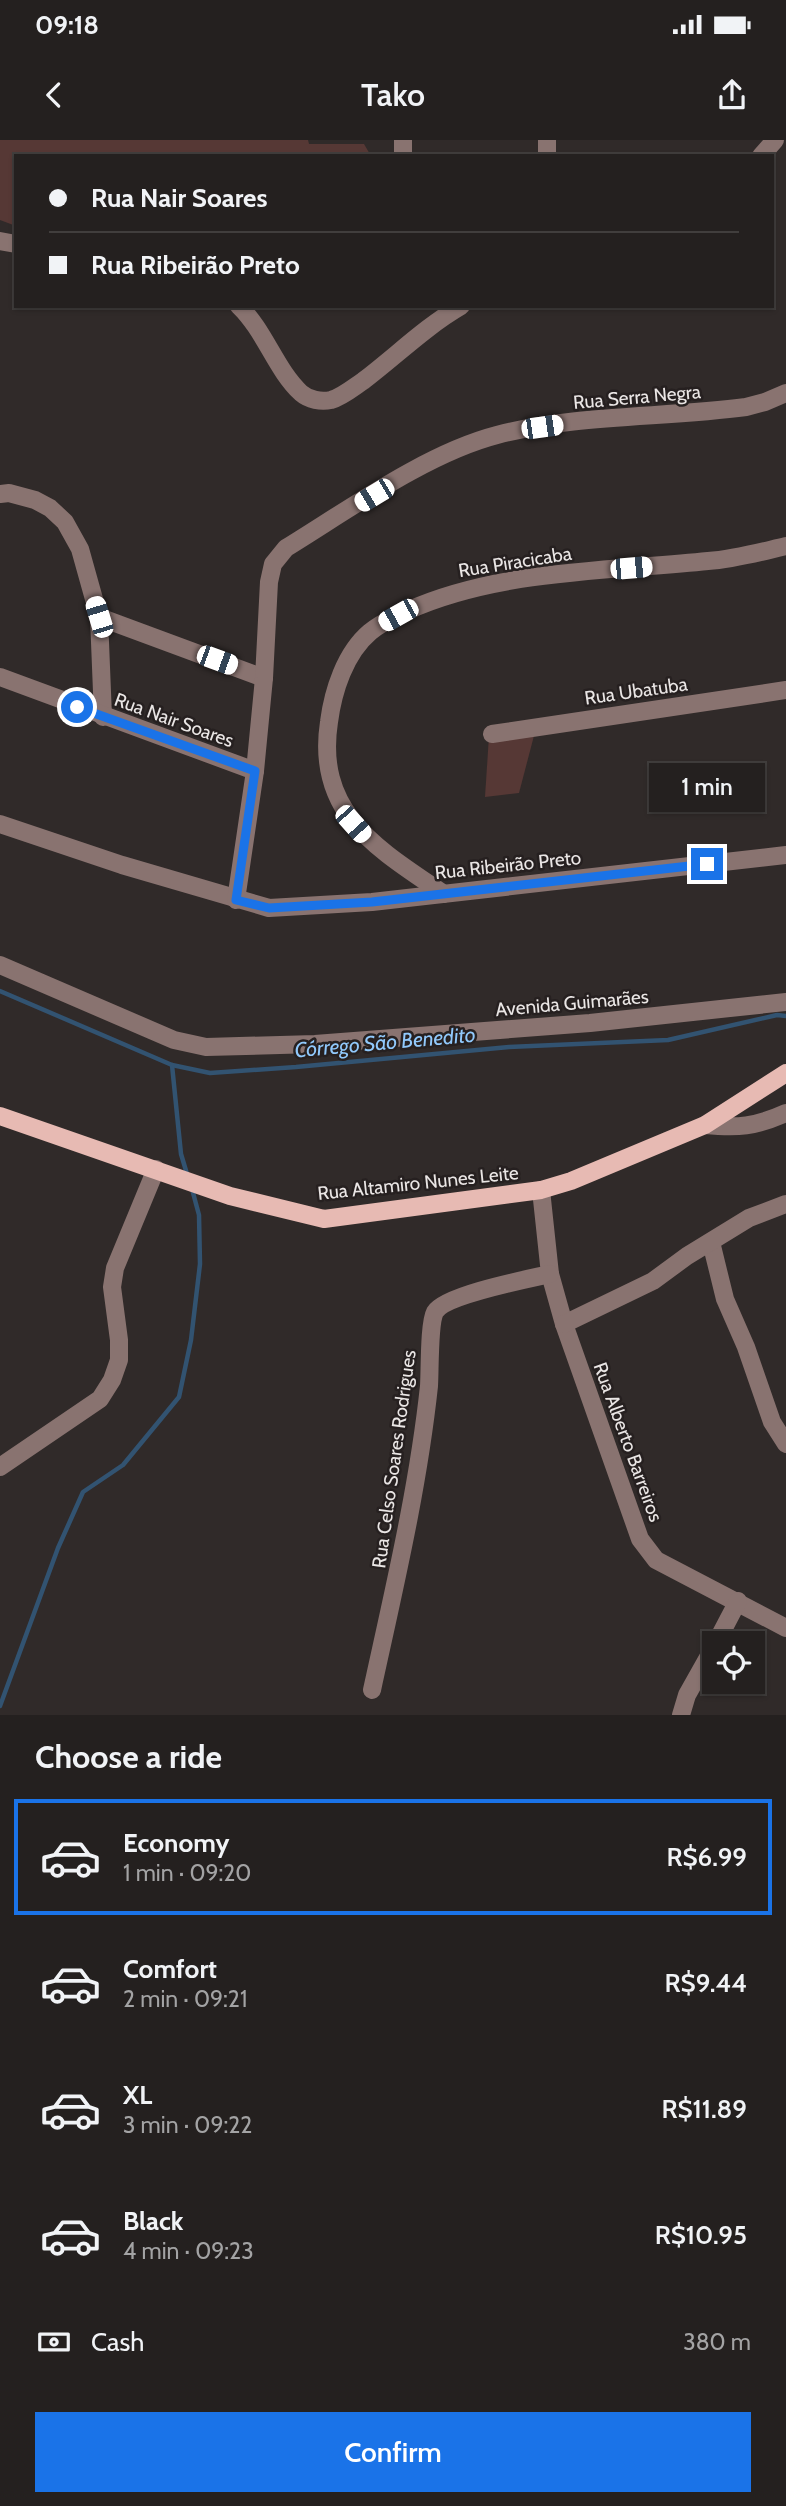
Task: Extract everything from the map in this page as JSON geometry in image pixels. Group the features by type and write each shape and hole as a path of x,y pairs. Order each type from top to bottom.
{"main road":[{"name":"Rua Altamiro Nunes Leite","path":"0,1116 197,1185 276,1209 324,1219 541,1190 571,1181 705,1125 786,1073"}],"street":[{"path":"763,154 775,140"},
{"path":"241,308 262,334 291,382 303,395 317,401 332,400 349,391 420,333 458,308"},
{"name":"Rua Serra Negra","path":"264,678 269,582 274,564 286,548 384,488 459,448 498,435 591,421 746,407 786,393"},
{"path":"0,494 9,493 35,500 50,508 65,522 80,549 99,617 103,717"},
{"name":"Rua Piracicaba","path":"443,894 367,839 353,824 332,782 327,747 332,705 349,659 371,631 433,599 472,587 577,573 712,561 786,545"},
{"path":"99,617 264,678 255,771 236,900"},
{"name":"Rua Nair Soares","path":"0,677 255,771"},
{"name":"Rua Ubatuba","path":"492,734 786,690"},
{"name":"Rua Ribeirão Preto","path":"0,824 122,865 269,908 443,894 786,855"},
{"name":"Avenida Guimarães","path":"0,965 174,1040 206,1047 315,1044 577,1024 786,1002"},
{"path":"705,1125 743,1128 758,1125 786,1113"},
{"path":"0,1466 100,1399 112,1380 118,1360 119,1340 112,1287 115,1268 156,1169"},
{"name":"Rua Alberto Barreiros","path":"541,1190 550,1274 564,1324 640,1539 656,1560 786,1628"},
{"path":"564,1324 653,1281 687,1255 749,1218 786,1204"},
{"path":"711,1242 725,1299 746,1348 772,1422 786,1444"},
{"name":"Rua Celso Soares Rodrigues","path":"372,1690 401,1565 429,1387 435,1311 443,1303 482,1290 550,1274"},
{"path":"722,1631 738,1601"},
{"path":"681,1715 687,1695 702,1668"}],"shaded area":[{"path":"0,140 308,140 309,144 364,144 370,154 14,154 14,225 0,220"},
{"path":"536,728 519,793 485,797 489,736"}],"waterway":[{"name":"Córrego São Benedito","path":"0,991 172,1065 210,1073 509,1047 668,1040 777,1015 786,1016"},
{"path":"172,1065 181,1154 187,1174"},
{"path":"0,1706 58,1548 83,1492 123,1465 179,1397 191,1340 200,1264 199,1215 192,1189"}],"route":[{"path":"77,707 255,771 236,900 269,908 372,902 707,864"}]}
